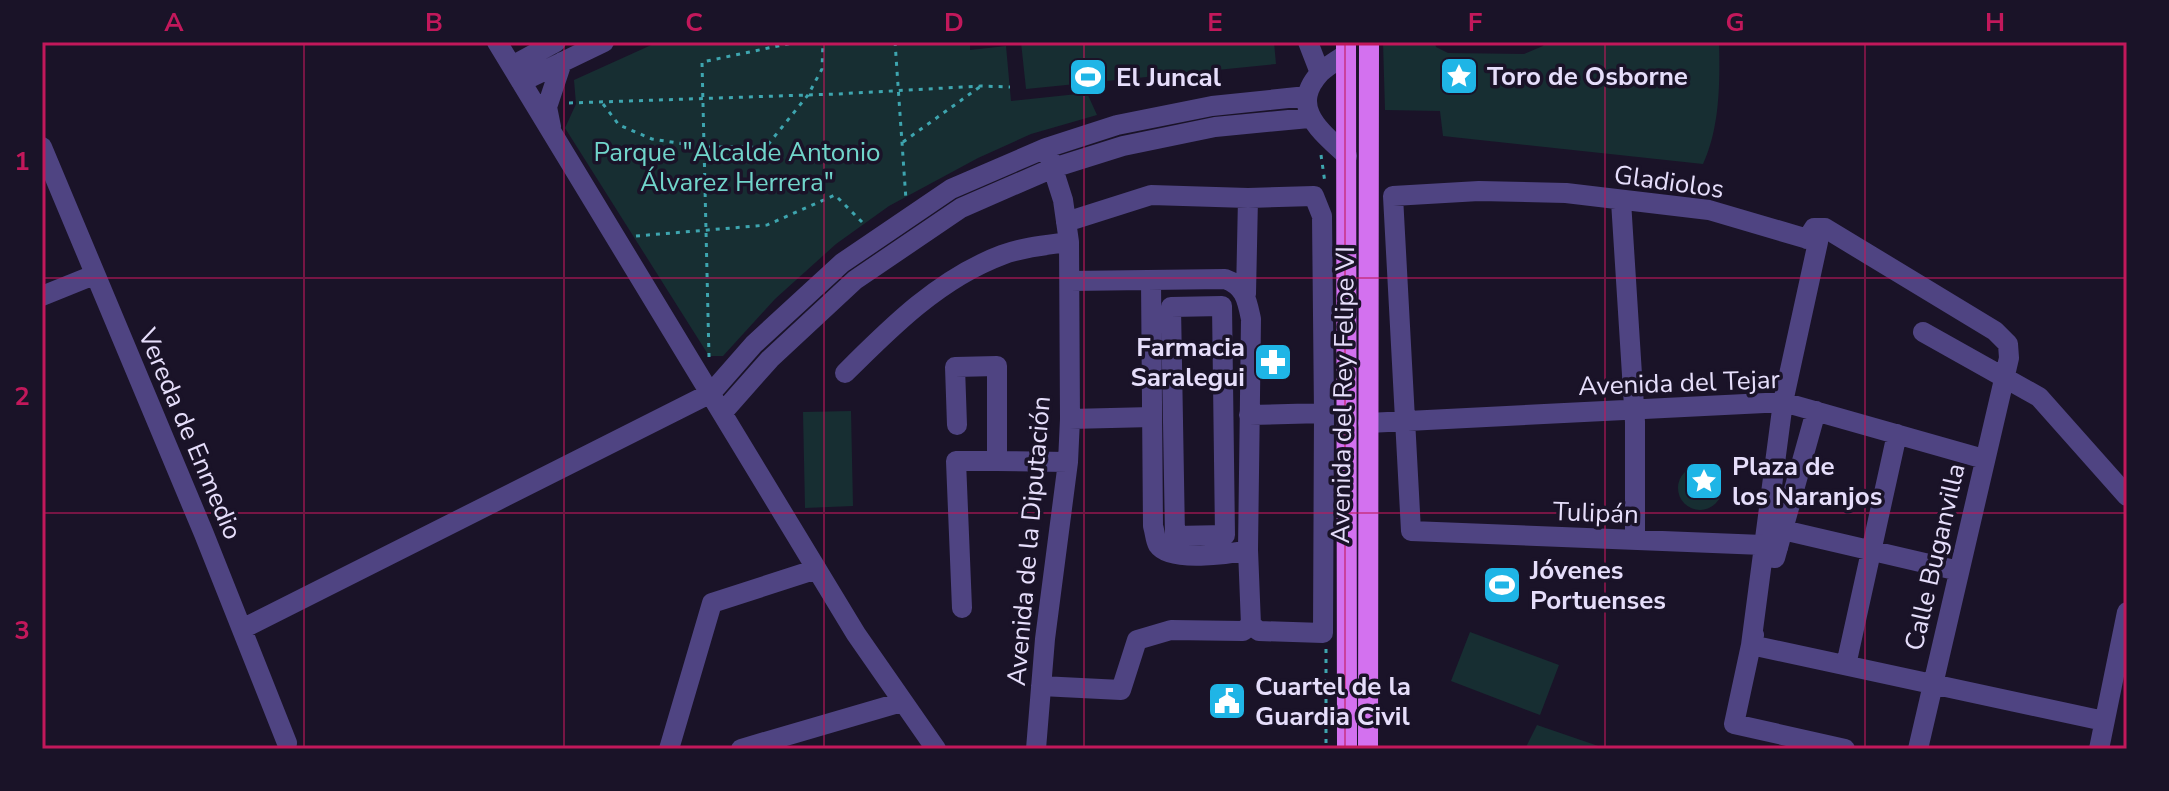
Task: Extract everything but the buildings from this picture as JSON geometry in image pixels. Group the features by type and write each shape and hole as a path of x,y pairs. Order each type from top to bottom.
{"main road":[{"name":"Avenida del Rey Felipe VI","path":"1368,749 1369,42"},
{"name":"Avenida del Rey Felipe VI","path":"1346,48 1347,749"}],"street":[{"path":"497,42 817,569 902,702 936,749"},
{"path":"523,42 556,49 604,42"},
{"path":"1308,42 1320,73"},
{"path":"1346,48 1320,73 1307,96 1309,118 1347,156"},
{"path":"516,74 556,49"},
{"path":"553,134 547,107 556,49"},
{"path":"242,629 711,393 765,333 842,263 951,189 1046,148 1117,125 1198,108 1307,96"},
{"path":"723,412 770,359 855,280 961,208 1053,168 1123,146 1215,127 1309,118"},
{"name":"Avenida de la Diputación","path":"1036,749 1068,462 1070,419 1067,232 1046,148"},
{"name":"Vereda de Enmedio","path":"43,156 287,743"},
{"name":"Gladiolos","path":"1405,422 1393,196 1479,191 1566,193 1709,210 1807,239"},
{"path":"845,373 892,327 954,279 1003,254 1067,232 1151,195 1248,198 1314,196 1322,216 1323,633 1259,631 1251,625"},
{"path":"1248,198 1246,294 1251,319 1248,550 1251,625"},
{"path":"1621,201 1633,410 1635,540"},
{"name":"Calle Buganvilla","path":"1807,239 1814,228 1825,228 1995,331 2008,344 2009,358 1918,749"},
{"path":"1775,541 1783,402 1818,242 1807,239"},
{"path":"42,296 94,275"},
{"path":"1070,281 1225,279 1235,283 1246,294"},
{"path":"1151,280 1153,526 1157,544 1165,552 1183,555 1228,555 1248,550"},
{"path":"1222,306 1225,535 1175,536 1171,307 1222,306"},
{"path":"1923,332 2039,397 2127,496"},
{"path":"957,425 955,367 997,366 997,461"},
{"name":"Avenida del Tejar","path":"1368,423 1783,402 1984,459"},
{"path":"1816,411 1775,541 1734,724 1845,749"},
{"path":"1249,415 1324,413"},
{"path":"1070,419 1152,417"},
{"name":"Tulipán","path":"1405,422 1411,531 1635,540 1775,541"},
{"path":"1846,665 1897,434"},
{"path":"962,608 956,461 1068,462"},
{"path":"1775,541 1871,551 1959,571"},
{"path":"669,749 712,603 817,569"},
{"path":"2099,749 2127,612"},
{"path":"1041,686 1121,690 1137,640 1171,630 1243,631 1251,625"},
{"path":"1751,645 2104,721"},
{"path":"741,749 902,702"}],"path":[{"path":"711,393 702,62 797,42"},
{"path":"602,103 619,125 652,139 704,147 766,147 808,95 822,69 823,42"},
{"path":"895,42 904,194 913,215"},
{"path":"902,143 981,86"},
{"path":"549,99 576,104 1010,87"},
{"path":"617,239 767,225 835,195 877,239"}],"green space":[{"name":"Parque \"Alcalde Antonio Álvarez Herrera\"","path":"658,42 970,42 970,50 1006,46 1011,101 1087,93 1097,115 1031,134 978,158 889,206 836,244 775,299 723,356 709,356 565,128 576,104 574,80"},
{"name":"El Juncal","path":"1021,42 1274,42 1276,64 1026,89"},
{"path":"1383,42 1435,42 1436,47 1448,53 1524,54 1543,46 1545,42 1719,42 1718,104 1709,150 1703,164 1443,136 1440,111 1385,110"},
{"path":"851,411 853,506 805,508 803,412"},
{"path":"1700,466 1716,472 1722,488 1716,504 1700,510 1684,504 1678,488 1684,472"},
{"path":"1470,632 1559,665 1540,715 1451,681"},
{"path":"1537,725 1607,749 1525,749"}],"place":[{"name":"Toro de Osborne","path":"1459,76"},
{"name":"El Juncal","path":"1088,77"},
{"name":"Farmacia Saralegui","path":"1273,362"},
{"name":"Plaza de los Naranjos","path":"1704,481"},
{"name":"Jóvenes Portuenses","path":"1502,585"},
{"name":"Cuartel de la Guardia Civil","path":"1227,701"}]}
